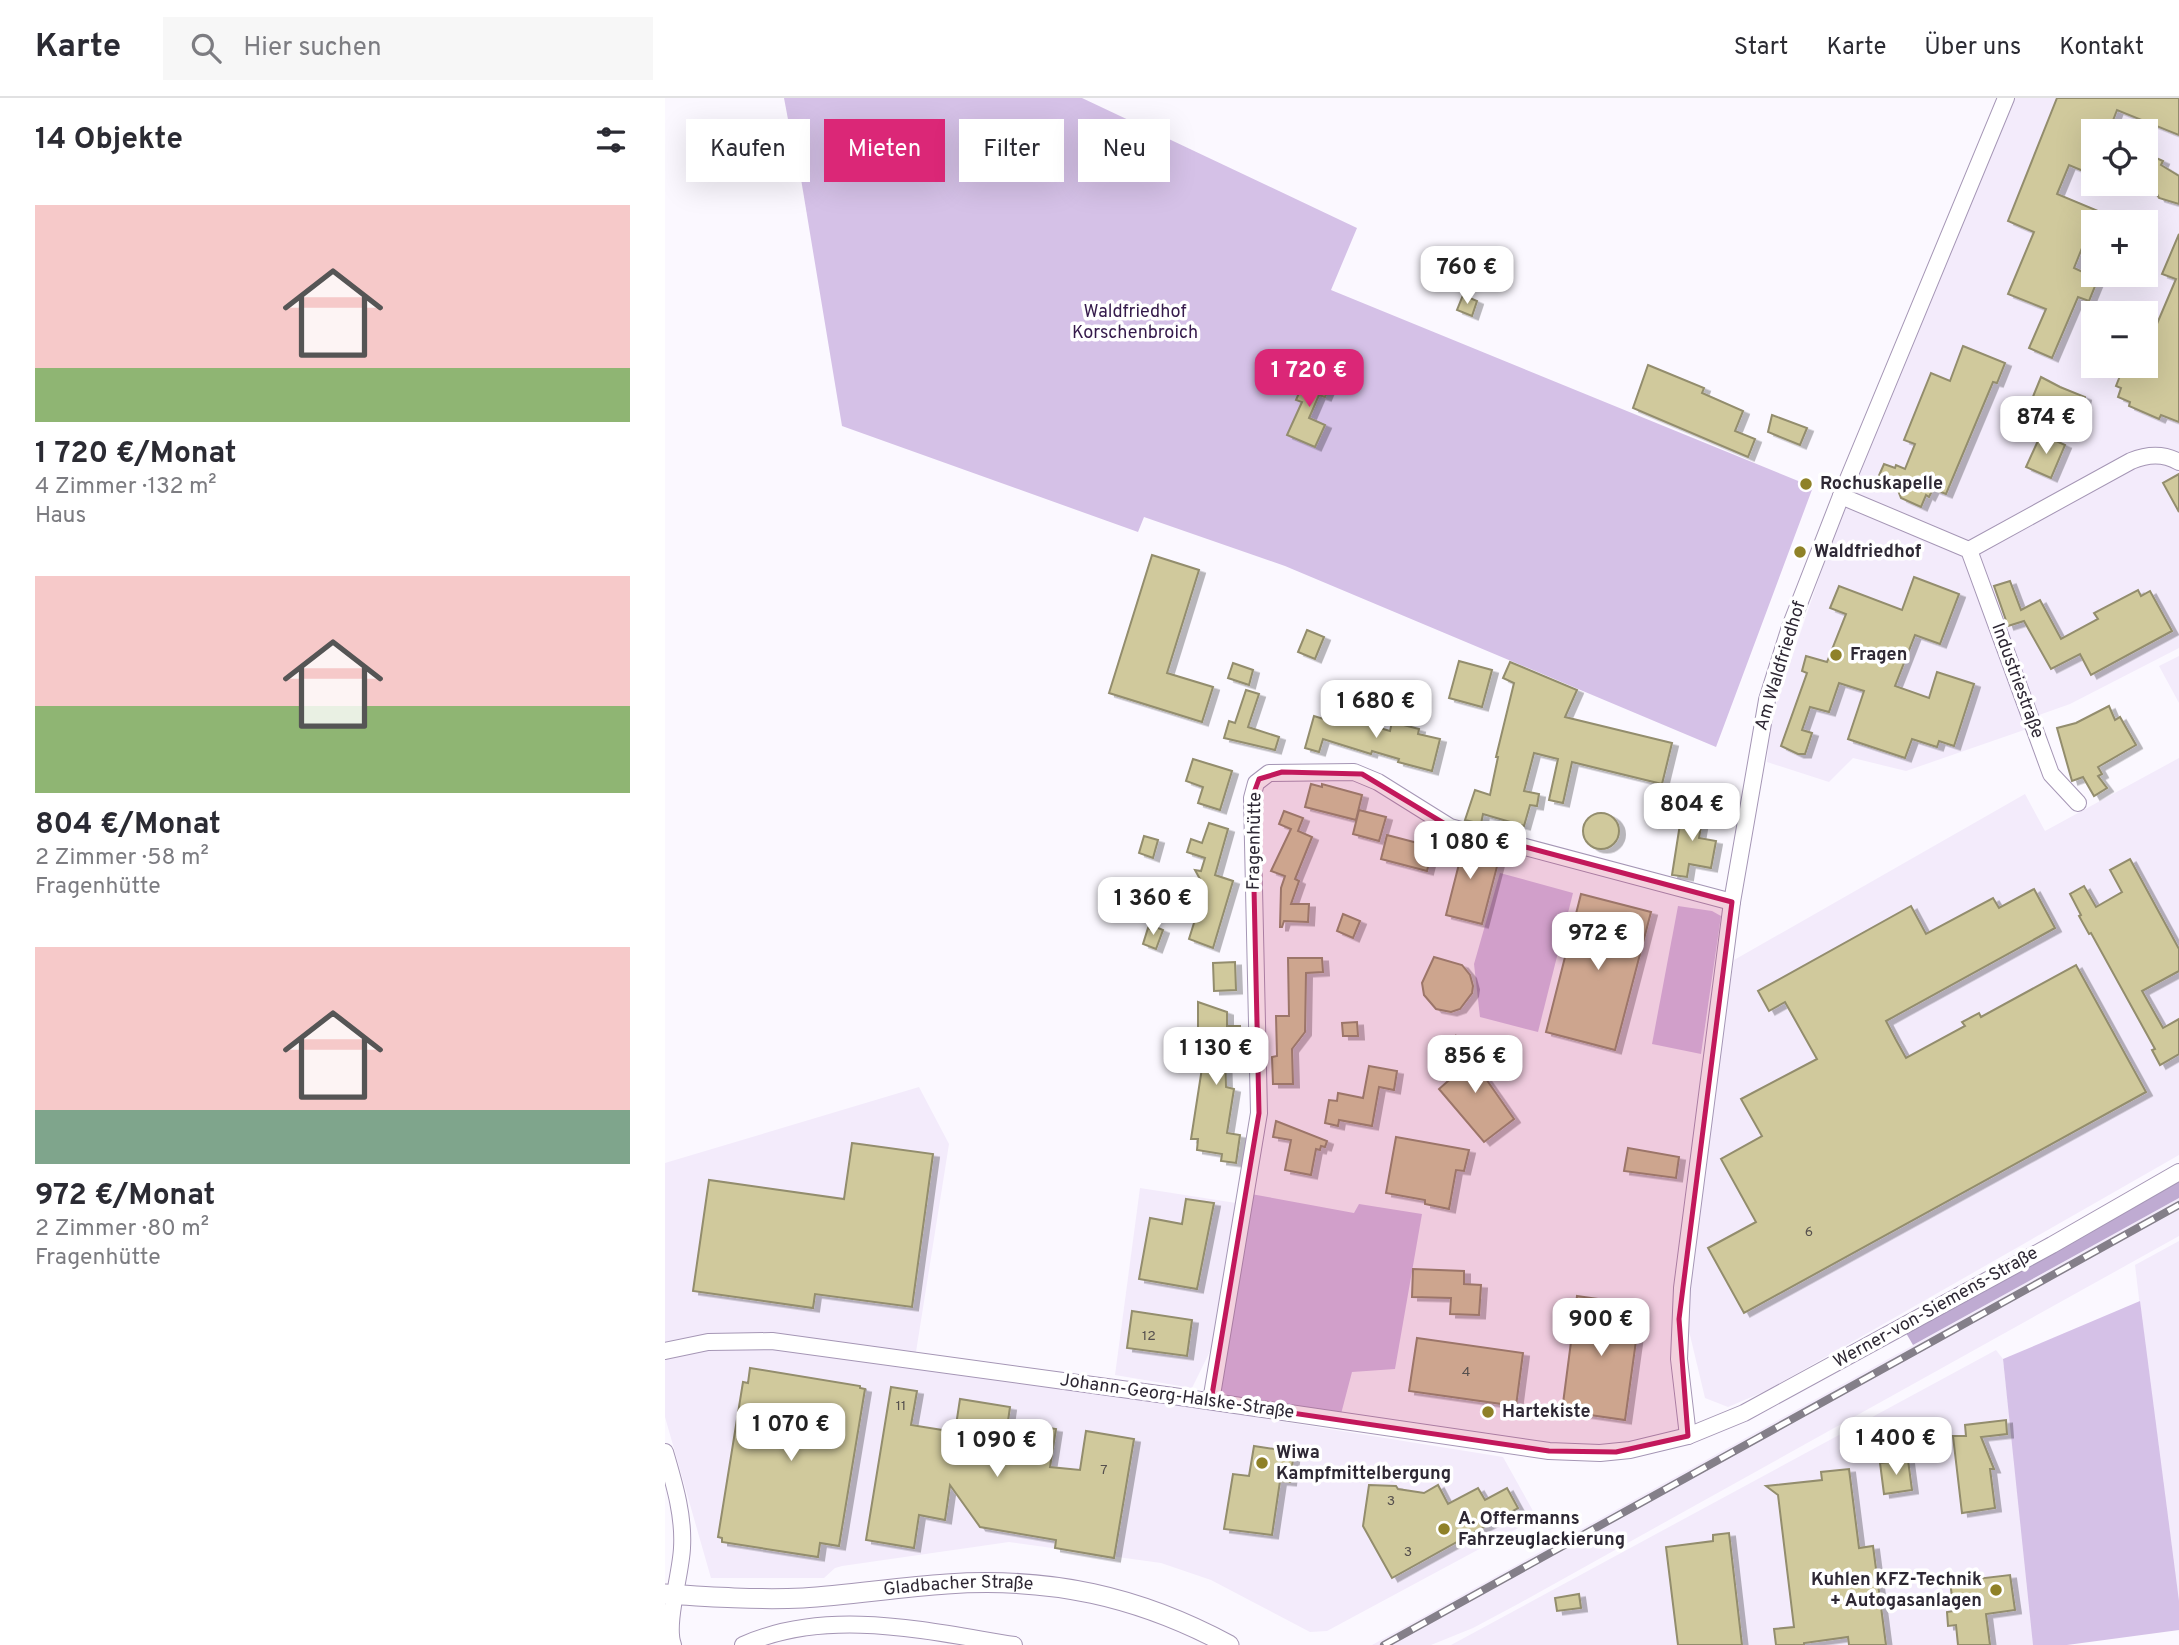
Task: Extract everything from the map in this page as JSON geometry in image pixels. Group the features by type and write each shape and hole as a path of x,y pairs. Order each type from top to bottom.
{"street":[{"name":"Am Waldfriedhof","path":"1688,1436 1680,1376 1679,1319 1733,902 1767,700 1790,627 1842,496 2006,98"},
{"path":"1842,496 1969,551 2131,461 2153,455 2166,456 2179,462"},
{"name":"Industriestraße","path":"1969,551 2052,774 2078,803"},
{"name":"Fragenhütte","path":"1211,1401 1259,1113 1252,798 1259,779 1276,772 1354,772 1378,782 1450,827 1733,902"},
{"name":"Werner-von-Siemens-Straße","path":"1688,1436 1721,1424 1766,1402 2179,1172"},
{"name":"Johann-Georg-Halske-Straße","path":"665,1350 708,1342 772,1341 1211,1401 1549,1451 1615,1452 1662,1444 1688,1436"},
{"path":"665,1452 682,1528 681,1559 671,1594 670,1630 673,1645"},
{"name":"Gladbacher Straße","path":"671,1594 791,1598 946,1584 1038,1584 1102,1594 1134,1603 1229,1645"},
{"name":"Gladbacher Straße","path":"743,1645 789,1631 848,1625 902,1629 1014,1645"}],"highlighted area":[{"path":"1282,772 1362,774 1450,827 1732,902 1679,1319 1688,1436 1616,1452 1549,1451 1211,1401 1259,1113 1252,798 1259,779"}],"shaded area":[{"path":"2010,98 2179,98 2179,648 2070,704 2025,720 2027,729 1906,771 1853,758 1829,782 1767,762 1769,725 1851,484"},
{"path":"2179,656 2179,703 2159,666"},
{"path":"2179,758 2179,1155 1768,1390 1728,1407 1705,1398 1689,1331 1683,1280 1734,960 2025,794 2045,831"},
{"path":"919,1087 949,1144 915,1368 1137,1398 1503,1457 1537,1518 1327,1631 1310,1632 1211,1580 1161,1563 1009,1542 842,1566 835,1568 824,1578 711,1578 665,1417 665,1163"},
{"path":"2179,1181 2179,1198 1913,1345 1906,1333"},
{"path":"1140,1188 1236,1203 1215,1341 1192,1388 1115,1375"},
{"path":"2179,1198 2179,1236 1518,1604 1473,1628 1431,1645 1372,1645"},
{"path":"2179,1241 2179,1634 2135,1265"},
{"path":"1996,1350 2003,1359 2033,1645 1451,1645"}],"green space":[{"name":"Waldfriedhof Korschenbroich","path":"784,98 1082,98 1126,119 1078,119 1078,182 1170,182 1170,140 1357,228 1331,290 1813,487 1716,747 1285,566 1144,517 1138,532 842,426 801,182 810,182 810,119 788,119"},
{"path":"1500,873 1573,893 1538,1032 1480,1017 1474,964"},
{"path":"1678,906 1712,911 1721,916 1701,1054 1652,1044"},
{"path":"1251,1194 1354,1213 1359,1204 1422,1214 1395,1369 1352,1372 1341,1414 1230,1398 1218,1387"},
{"path":"2140,1301 2179,1601 2179,1630 2067,1645 2033,1645 2003,1359"}],"building":[{"path":"2057,98 2179,98 2179,135 2158,127 2158,119 2139,119 2117,110 2114,119 2081,119 2081,170 2069,165 2057,194 2096,210 2081,210 2081,250 2074,268 2081,271 2081,287 2095,287 2089,301 2078,297 2052,358 2029,348 2046,309 2008,294 2034,232 2008,221"},
{"path":"2158,159 2163,161 2161,165 2179,176 2179,204 2159,198"},
{"path":"2179,234 2179,422 2161,415 2159,419 2129,406 2130,402 2118,397 2121,388 2116,386 2119,378 2158,378 2158,321 2176,279 2162,274"},
{"path":"1463,295 1477,301 1472,316 1457,310"},
{"path":"1963,346 2005,363 1997,383 1993,382 1946,494 1933,489 1929,497 1926,495 1921,507 1901,498 1897,488 1877,480 1884,464 1905,469 1915,444 1904,440 1931,373 1950,381"},
{"path":"1648,365 1704,388 1702,393 1743,411 1735,431 1755,439 1748,457 1633,408"},
{"path":"1309,370 1332,380 1325,397 1319,395 1309,418 1325,425 1315,447 1287,435 1302,402 1296,400"},
{"path":"2041,377 2085,397 2077,418 2032,399"},
{"path":"1772,415 1807,428 1800,445 1768,432"},
{"path":"2041,434 2065,445 2051,478 2026,467"},
{"path":"2179,474 2179,512 2163,483"},
{"path":"1152,555 1199,570 1167,673 1213,687 1202,722 1109,693"},
{"path":"1914,577 1959,594 1940,644 1915,635 1895,686 1929,698 1937,672 1974,684 1954,746 1939,741 1937,747 1912,739 1905,758 1848,739 1864,691 1839,683 1829,712 1810,707 1802,730 1812,733 1805,754 1798,754 1781,746 1807,673 1802,671 1806,656 1827,662 1846,614 1830,608 1839,586 1902,610"},
{"path":"2010,581 2021,610 2040,600 2061,639 2098,619 2094,613 2138,590 2141,596 2150,591 2172,631 2091,675 2080,654 2051,669 2024,621 2008,626 1994,586"},
{"path":"1307,630 1324,637 1315,659 1298,652"},
{"path":"1459,661 1492,670 1482,707 1449,698"},
{"path":"1510,662 1577,690 1565,717 1672,743 1662,784 1572,762 1563,803 1549,800 1558,759 1534,753 1524,791 1539,794 1537,806 1530,805 1524,826 1483,814 1481,824 1465,820 1475,790 1490,795 1514,683 1503,678"},
{"path":"1233,663 1253,670 1249,685 1228,678"},
{"path":"1246,690 1259,694 1248,727 1279,737 1275,750 1224,738 1229,721 1235,723"},
{"path":"2109,706 2115,720 2120,717 2136,745 2098,767 2102,774 2098,776 2107,788 2094,796 2083,777 2072,781 2057,728 2076,723"},
{"path":"1332,714 1390,731 1392,722 1419,729 1418,734 1440,739 1432,771 1398,762 1399,759 1372,751 1371,754 1323,739 1319,752 1305,748 1314,716 1330,721"},
{"path":"1193,759 1232,771 1220,810 1198,803 1203,787 1186,781"},
{"path":"1311,784 1322,787 1322,784 1362,795 1356,820 1305,807"},
{"path":"1683,805 1704,809 1699,838 1716,841 1711,868 1689,864 1687,877 1672,875"},
{"path":"1359,810 1386,817 1379,841 1353,834"},
{"path":"1284,811 1303,818 1298,831 1312,837 1295,879 1299,881 1291,904 1309,904 1308,922 1284,921 1280,927 1281,888 1285,876 1271,871 1291,829 1279,824"},
{"path":"1601,813 1614,818 1619,831 1614,844 1601,849 1588,844 1583,831 1588,818"},
{"path":"1209,823 1228,829 1215,875 1233,881 1213,948 1189,939 1199,907 1195,906 1201,881 1195,870 1201,871 1205,858 1187,852 1191,839 1202,843"},
{"path":"1387,835 1433,847 1427,871 1381,859"},
{"path":"1144,836 1158,840 1153,858 1139,853"},
{"path":"1465,842 1500,855 1482,924 1446,915 1459,864 1436,858 1439,844 1463,849"},
{"path":"2130,859 2179,949 2179,971 2142,991 2163,1028 2179,1019 2179,1054 2160,1065 2152,1050 2155,1049 2079,916 2081,915 2070,894 2084,886 2096,907 2122,892 2110,870"},
{"path":"2034,889 2055,928 1886,1021 1896,1040 1906,1058 1965,1026 1962,1022 1979,1013 1981,1017 2076,965 2146,1092 1744,1313 1708,1248 1756,1222 1721,1159 1762,1136 1741,1099 1817,1059 1785,1002 1769,1011 1758,991 1911,906 1926,934 1993,898 1999,908"},
{"path":"1581,894 1651,912 1615,1050 1546,1032"},
{"path":"1343,914 1360,921 1353,938 1337,931"},
{"path":"1151,925 1163,930 1156,949 1143,944"},
{"path":"1434,957 1462,965 1470,975 1472,993 1460,1009 1451,1012 1436,1009 1424,995 1422,983"},
{"path":"1288,958 1322,958 1323,972 1306,973 1305,1032 1292,1049 1293,1084 1273,1084 1272,1057 1277,1056 1276,1016 1289,1016"},
{"path":"1235,962 1236,990 1214,991 1213,963"},
{"path":"1198,1002 1227,1012 1227,1026 1240,1026 1241,1047 1225,1048 1226,1087 1234,1089 1227,1133 1240,1135 1236,1163 1221,1161 1222,1154 1197,1150 1198,1139 1191,1139 1202,1068 1205,1067 1208,1028 1198,1028"},
{"path":"1357,1022 1358,1036 1343,1036 1342,1023"},
{"path":"1456,1036 1514,1119 1484,1142 1439,1089 1457,1073 1452,1066 1455,1064 1448,1055"},
{"path":"1369,1066 1397,1071 1394,1090 1379,1087 1372,1126 1339,1120 1338,1126 1325,1123 1329,1100 1337,1101 1338,1093 1363,1098"},
{"path":"1276,1121 1327,1141 1325,1147 1316,1149 1311,1175 1285,1170 1291,1140 1273,1137"},
{"path":"1396,1137 1469,1150 1464,1171 1456,1170 1449,1209 1425,1204 1425,1200 1386,1193"},
{"path":"852,1143 933,1154 912,1307 815,1294 813,1308 693,1291 709,1180 844,1199"},
{"path":"1628,1148 1679,1157 1676,1178 1624,1171"},
{"path":"1186,1199 1214,1203 1197,1289 1139,1279 1150,1218 1182,1224"},
{"path":"1413,1269 1464,1271 1464,1284 1481,1285 1479,1315 1450,1314 1451,1298 1412,1297"},
{"path":"1577,1296 1641,1305 1625,1420 1562,1411"},
{"path":"1132,1311 1192,1320 1187,1356 1127,1348"},
{"path":"1417,1338 1523,1353 1516,1406 1409,1391"},
{"path":"750,1368 865,1389 839,1546 820,1543 818,1557 722,1542 722,1538 718,1537 743,1382 748,1383"},
{"path":"891,1387 917,1391 911,1425 955,1432 960,1399 1010,1407 1008,1421 1056,1429 1050,1467 1080,1470 1086,1431 1134,1439 1114,1558 1055,1548 1056,1540 980,1527 950,1485 945,1520 919,1515 914,1548 866,1540"},
{"path":"2006,1420 2007,1434 1981,1437 1994,1469 1990,1469 1995,1508 1962,1513 1953,1436 1966,1436 1965,1425"},
{"path":"1254,1446 1294,1452 1290,1482 1280,1481 1272,1535 1224,1529 1233,1474 1249,1476"},
{"path":"1908,1460 1912,1490 1884,1494 1880,1463"},
{"path":"1849,1469 1859,1548 1873,1546 1886,1645 1849,1645 1848,1637 1804,1645 1776,1645 1774,1629 1794,1627 1778,1495 1766,1486 1822,1480 1821,1472"},
{"path":"1369,1485 1396,1486 1398,1489 1424,1493 1438,1485 1448,1504 1478,1488 1485,1500 1507,1488 1518,1508 1392,1578 1363,1526"},
{"path":"1729,1533 1742,1645 1678,1645 1666,1547 1713,1541 1713,1535"},
{"path":"2010,1575 2015,1610 1986,1614 1990,1645 1958,1645 1956,1625 1948,1626 1947,1612 1954,1611 1950,1582"},
{"path":"1579,1594 1581,1608 1557,1611 1555,1598"}],"railway":[{"path":"1384,1645 2179,1205"}],"place":[{"name":"Rochuskapelle","path":"1806,484"},
{"name":"Waldfriedhof","path":"1800,552"},
{"name":"Fragen","path":"1836,655"},
{"name":"Hartekiste","path":"1488,1412"},
{"name":"Wiwa Kampfmittelbergung","path":"1262,1463"},
{"name":"A. Offermanns Fahrzeuglackierung","path":"1444,1529"},
{"name":"Kuhlen KFZ-Technik + Autogasanlagen","path":"1996,1590"}]}
